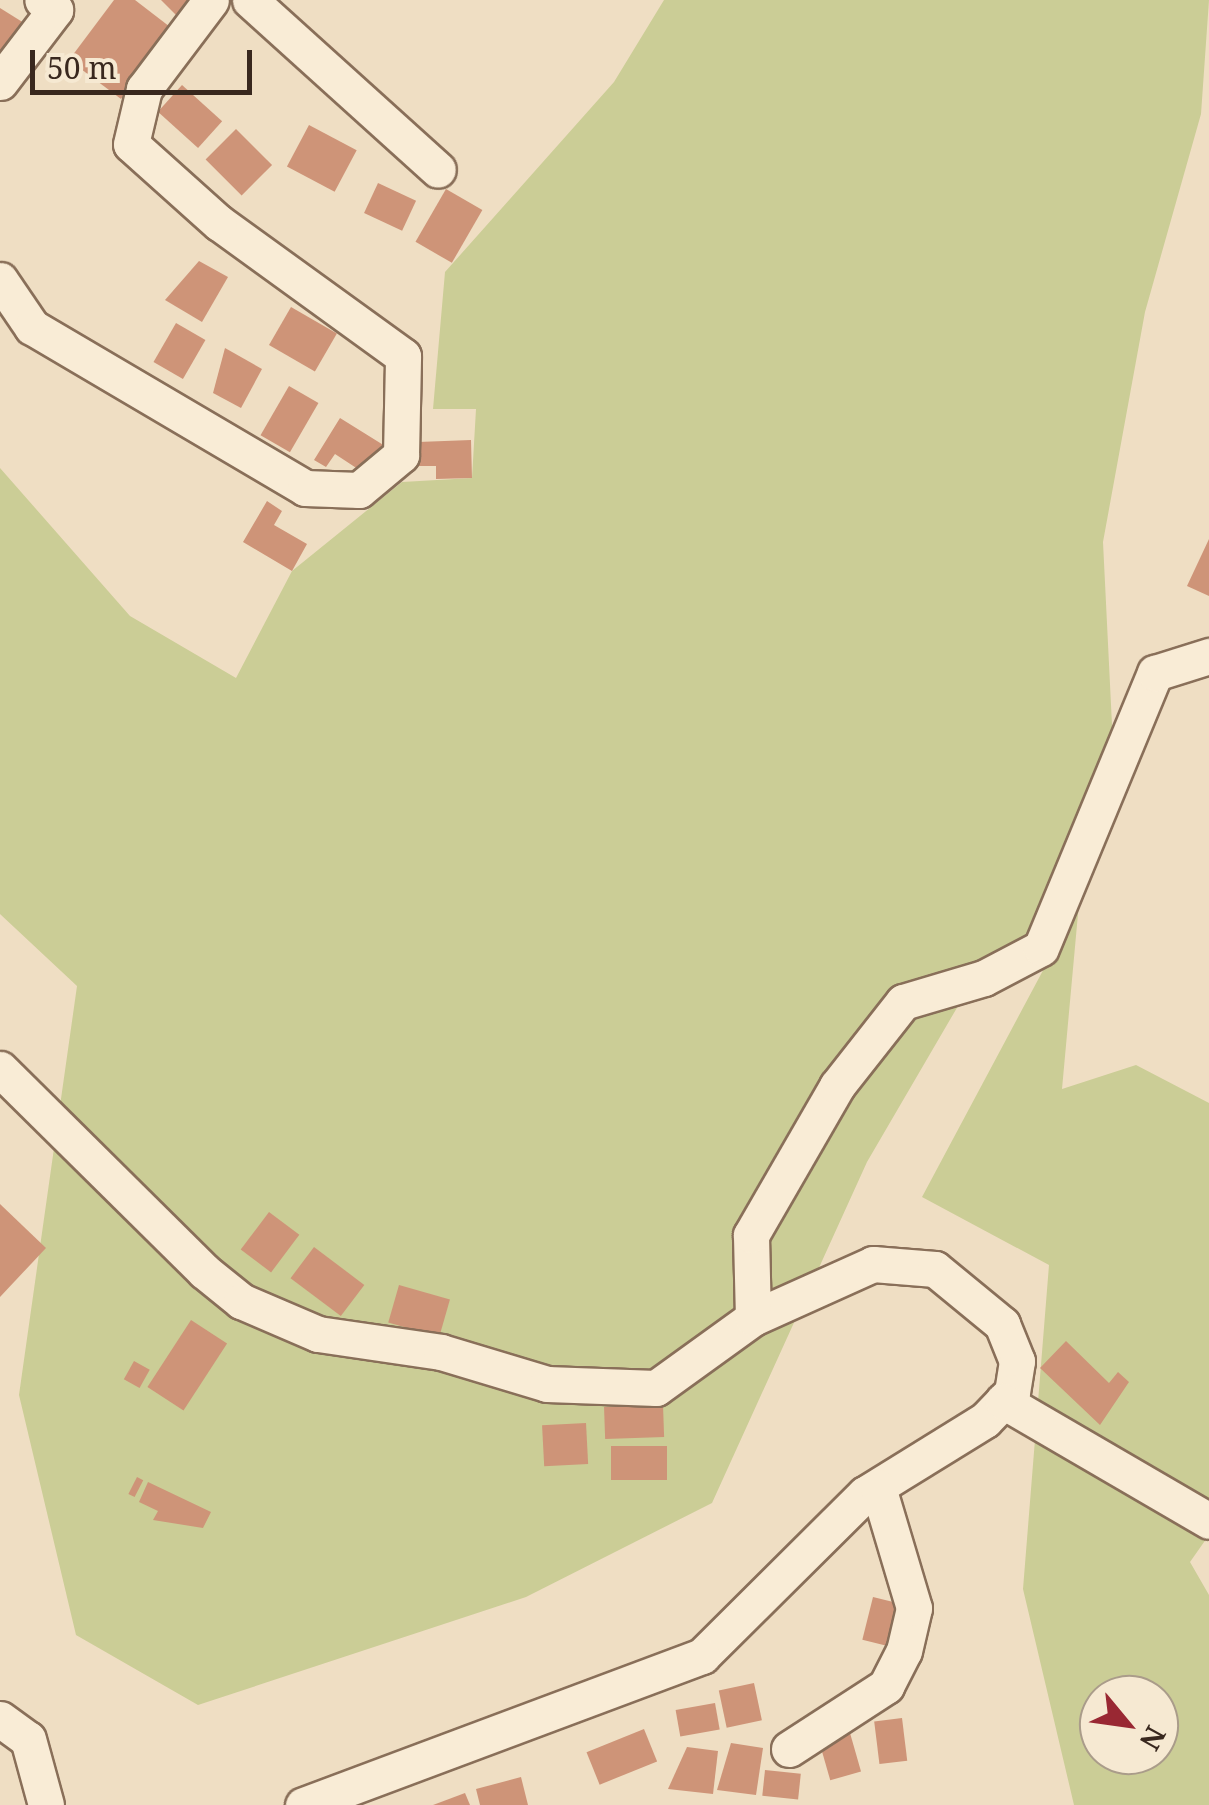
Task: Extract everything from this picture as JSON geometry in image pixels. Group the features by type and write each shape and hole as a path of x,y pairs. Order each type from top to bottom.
{"street":[{"path":"0,82 56,10 42,0"},
{"path":"0,280 32,327 305,488 359,490 401,455 403,356 219,223 131,144 144,89 210,0"},
{"path":"250,0 438,170"},
{"path":"753,1318 751,1235 837,1086 903,1002 984,978 1041,948 1155,672 1209,656"},
{"path":"0,1069 204,1271 241,1301 318,1334 441,1352 547,1384 656,1388 753,1318 873,1264 935,1269 1002,1324 1017,1360 1003,1401 878,1487 702,1656 303,1805"},
{"path":"1003,1401 1209,1521"},
{"path":"788,1749 886,1686 904,1651 914,1608 878,1487"},
{"path":"0,1719 28,1738 46,1805"}],"green space":[{"path":"664,0 1209,0 1201,114 1145,312 1103,542 1116,806 1011,968 972,982 867,1162 712,1503 526,1597 198,1705 76,1635 19,1395 77,986 0,914 0,468 130,616 236,678 292,571 402,482 472,478 476,409 433,409 445,272 614,82"},
{"path":"1079,903 1062,1089 1136,1065 1209,1103 1209,1535 1190,1562 1209,1595 1209,1805 1074,1805 1023,1589 1049,1265 922,1197"}],"building":[{"path":"114,0 135,0 174,30 121,99 69,60"},
{"path":"161,0 191,0 176,15"},
{"path":"0,8 24,23 0,63"},
{"path":"182,85 222,121 198,148 158,112"},
{"path":"309,125 357,150 335,192 287,166"},
{"path":"236,129 272,165 242,195 206,159"},
{"path":"378,183 416,201 402,231 364,213"},
{"path":"446,189 482,210 452,263 416,242"},
{"path":"199,261 228,277 202,322 165,300"},
{"path":"291,307 337,334 315,372 269,345"},
{"path":"176,323 205,340 183,379 154,362"},
{"path":"225,348 262,369 241,408 213,393"},
{"path":"289,386 318,403 290,452 260,435"},
{"path":"340,418 385,446 367,475 335,454 326,467 314,460"},
{"path":"471,440 472,478 436,479 436,466 419,466 418,442"},
{"path":"267,501 282,511 274,525 307,544 292,571 243,542"},
{"path":"1209,539 1209,596 1187,586"},
{"path":"0,1204 46,1248 0,1297"},
{"path":"269,1212 299,1235 271,1272 241,1250"},
{"path":"314,1247 364,1285 341,1316 291,1278"},
{"path":"399,1285 450,1300 439,1337 388,1322"},
{"path":"191,1320 227,1343 183,1411 147,1387"},
{"path":"1066,1341 1109,1383 1118,1372 1129,1382 1100,1425 1040,1368"},
{"path":"134,1361 150,1370 140,1388 124,1379"},
{"path":"663,1405 664,1437 605,1439 604,1407"},
{"path":"586,1423 588,1464 544,1466 542,1425"},
{"path":"611,1446 667,1446 667,1480 611,1480"},
{"path":"137,1477 143,1480 135,1497 128,1494"},
{"path":"148,1482 211,1512 203,1528 153,1520 158,1511 139,1502"},
{"path":"873,1597 897,1603 887,1646 862,1640"},
{"path":"754,1683 762,1720 727,1728 719,1690"},
{"path":"715,1703 720,1730 680,1737 676,1710"},
{"path":"902,1718 907,1761 879,1764 874,1721"},
{"path":"644,1729 657,1761 600,1785 587,1752"},
{"path":"850,1733 861,1771 830,1780 819,1742"},
{"path":"731,1743 763,1748 756,1795 717,1790"},
{"path":"687,1747 718,1751 713,1794 668,1789"},
{"path":"765,1770 801,1774 798,1800 762,1796"},
{"path":"521,1777 528,1805 480,1805 476,1789"},
{"path":"465,1793 470,1805 433,1805"}]}
